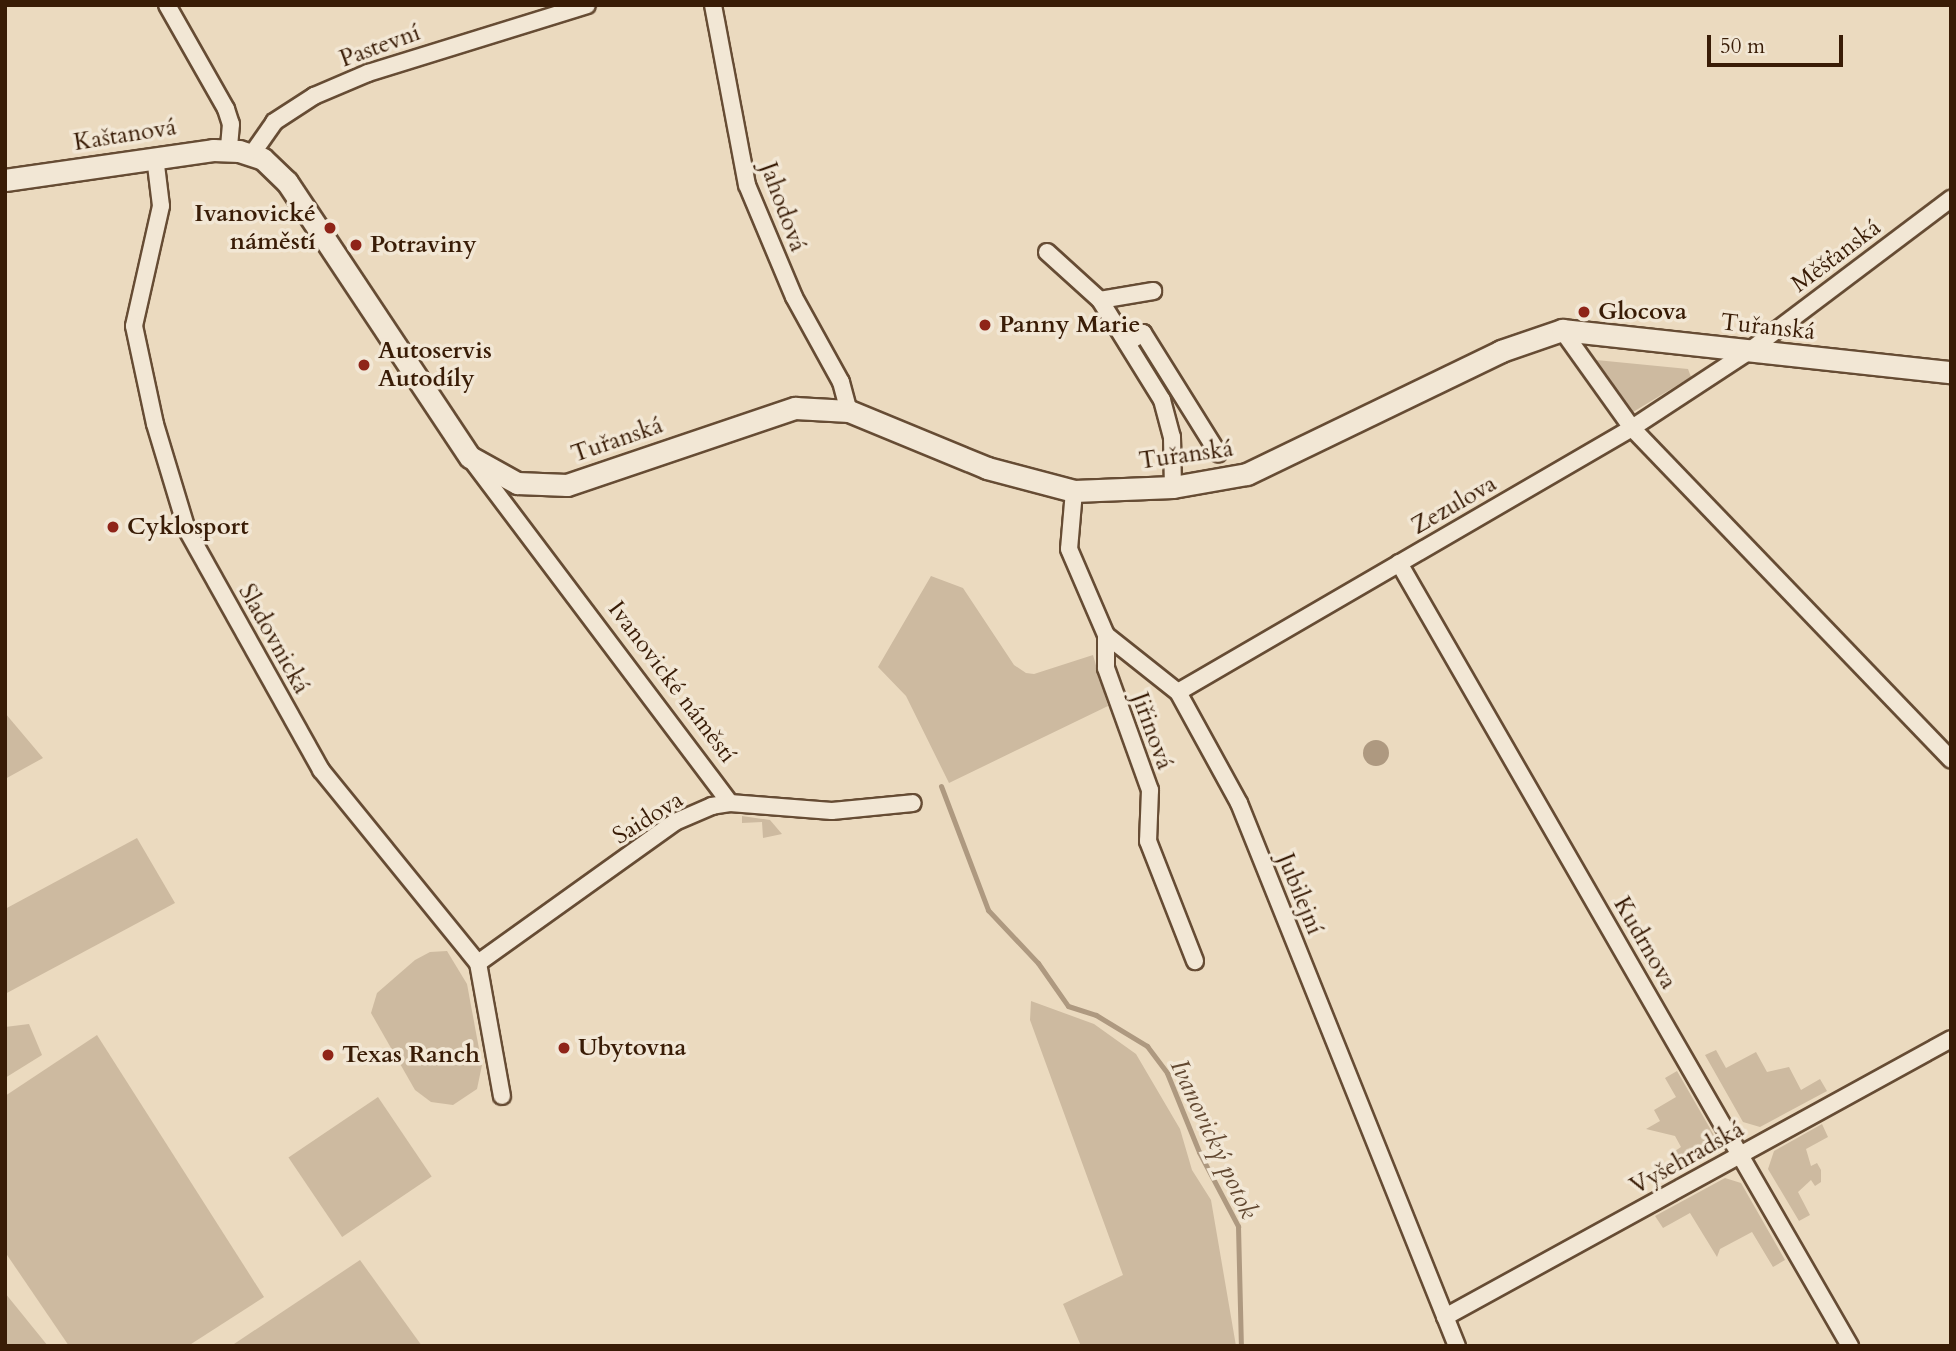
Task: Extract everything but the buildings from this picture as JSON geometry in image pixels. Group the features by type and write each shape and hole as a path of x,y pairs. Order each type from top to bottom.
{"main road":[{"name":"Kaštanová","path":"5,180 155,157 229,149 252,154"},
{"name":"Ivanovické náměstí","path":"252,154 287,182 470,457"},
{"name":"Tuřanská","path":"470,457 517,483 567,485 795,408 849,411 987,468 1074,491 1173,487 1247,474 1502,351 1562,330 1951,372"}],"street":[{"name":"Pastevní","path":"252,154 268,128 314,96 368,73 587,5"},
{"name":"Jahodová","path":"713,5 747,185 810,329 841,382 849,411"},
{"path":"174,8 229,117 229,149"},
{"name":"Sladovnická","path":"155,157 160,206 134,326 155,424 187,530 321,770 478,963 502,1096"},
{"name":"Měšťanská","path":"1749,351 1951,199"},
{"path":"1047,252 1100,300 1162,400 1172,436 1173,487"},
{"path":"1100,300 1153,291"},
{"path":"1562,330 1632,428 1951,760"},
{"path":"1127,343 1143,333 1218,453"},
{"name":"Zezulova","path":"1178,692 1632,428 1749,351"},
{"name":"Ivanovické náměstí","path":"470,457 730,803"},
{"name":"Jubilejní","path":"1074,491 1069,549 1106,635 1178,692 1240,803 1457,1346"},
{"name":"Kudrnova","path":"1399,563 1850,1346"},
{"name":"Jiřinová","path":"1106,635 1106,668 1150,790 1148,841 1195,961"},
{"name":"Saidova","path":"478,963 675,822 730,803 832,811 913,803"},
{"name":"Vyšehradská","path":"1446,1317 1951,1040"}],"shaded area":[{"path":"1596,360 1688,369 1691,377 1633,412"},
{"path":"931,576 963,588 1014,665 1026,673 1034,674 1093,655 1108,706 949,783 906,696 878,667"},
{"path":"5,713 43,758 5,779"},
{"path":"1376,740 1385,744 1389,753 1385,762 1376,766 1367,762 1363,753 1367,744"},
{"path":"742,816 770,820 782,834 763,838 762,822 742,823"},
{"path":"137,838 175,903 5,994 5,909"},
{"path":"447,951 467,984 482,1065 477,1089 453,1105 431,1102 415,1090 371,1013 377,993 415,960 430,952"},
{"path":"1031,1001 1094,1024 1136,1054 1180,1129 1192,1170 1211,1200 1236,1346 1081,1346 1063,1304 1123,1275 1030,1020"},
{"path":"29,1024 42,1055 5,1078 5,1027"},
{"path":"97,1035 264,1297 188,1346 69,1346 5,1252 5,1096"},
{"path":"1716,1050 1726,1068 1756,1052 1767,1072 1789,1067 1801,1090 1820,1079 1827,1091 1760,1127 1743,1122 1705,1055"},
{"path":"1677,1071 1715,1137 1709,1156 1662,1182 1655,1170 1675,1160 1672,1153 1681,1147 1675,1136 1646,1129 1660,1121 1654,1110 1676,1097 1665,1078"},
{"path":"378,1097 432,1177 342,1237 288,1157"},
{"path":"1822,1124 1828,1137 1806,1149 1811,1166 1817,1163 1821,1170 1821,1182 1815,1186 1811,1180 1798,1192 1810,1215 1799,1221 1768,1169 1774,1151"},
{"path":"1725,1178 1741,1183 1785,1260 1773,1267 1752,1232 1720,1249 1717,1257 1690,1213 1663,1228 1655,1216"},
{"path":"360,1260 422,1346 231,1346"},
{"path":"5,1293 48,1346 5,1346"}],"waterway":[{"name":"Ivanovický potok","path":"941,786 988,910 1038,963 1068,1006 1096,1015 1147,1046 1167,1073 1199,1152 1238,1226 1241,1346"}],"place":[{"name":"Ivanovické náměstí","path":"330,228"},
{"name":"Potraviny","path":"356,245"},
{"name":"Glocova","path":"1584,312"},
{"name":"Panny Marie","path":"985,325"},
{"name":"Autoservis Autodíly","path":"364,365"},
{"name":"Cyklosport","path":"113,527"},
{"name":"Ubytovna","path":"564,1048"},
{"name":"Texas Ranch","path":"328,1055"}]}
